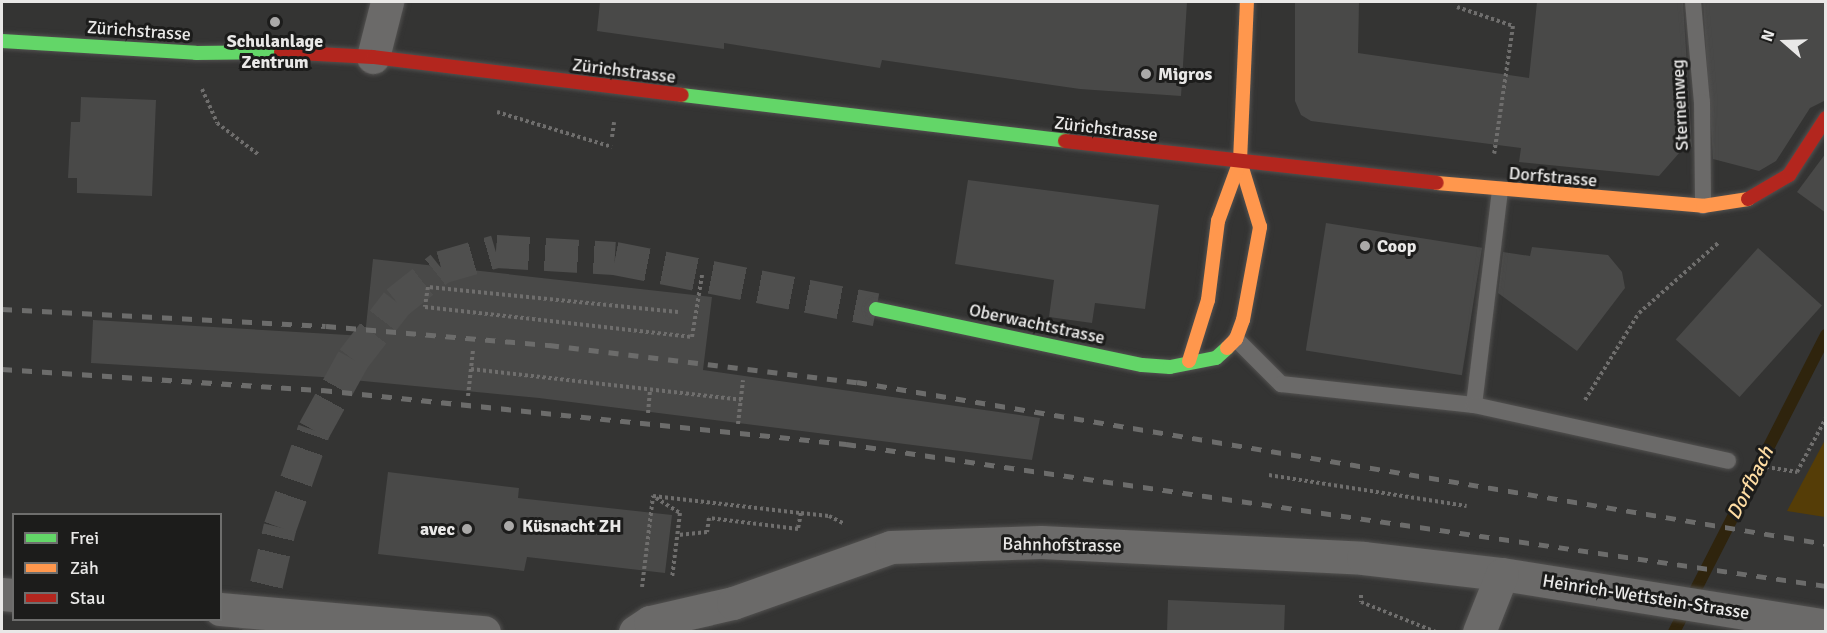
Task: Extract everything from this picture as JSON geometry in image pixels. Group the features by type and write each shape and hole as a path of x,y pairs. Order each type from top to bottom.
{"street":[{"path":"373,57 387,2"},
{"path":"1189,361 1208,300 1218,221 1240,161 1247,2"},
{"name":"Zürichstrasse","path":"2,41 196,53 256,50 373,57 1240,161"},
{"name":"Dorfstrasse","path":"1240,161 1494,190 1703,206 1744,201 1789,175 1826,118"},
{"path":"1236,339 1243,320 1260,227 1240,161"},
{"name":"Oberwachtstrasse","path":"876,309 1142,365 1170,368 1189,361 1216,358 1236,339"},
{"name":"Bahnhofstrasse","path":"635,632 667,618 733,603 891,547 1041,542 1363,558 1502,574"},
{"path":"1479,632 1502,574"},
{"name":"Heinrich-Wettstein-Strasse","path":"1502,574 1826,626"},
{"path":"222,609 484,632"}],"lane":[{"name":"Sternenweg","path":"1693,2 1702,102 1703,206"},
{"path":"1474,405 1494,190"},
{"path":"1236,339 1281,384 1474,405 1728,461"}],"path":[{"path":"1457,7 1513,26 1494,190"},
{"path":"489,70 485,108 612,147"},
{"path":"201,85 217,123 260,155"},
{"path":"1582,405 1639,313 1716,245 1744,201"},
{"path":"678,312 428,287 425,307 692,337 702,275"},
{"path":"468,396 473,350"},
{"path":"471,369 741,400"},
{"path":"738,424 743,380"},
{"path":"648,413 650,389"},
{"path":"1728,461 1797,472 1826,418"},
{"path":"1269,475 1467,506"},
{"path":"653,496 829,516"},
{"path":"653,496 680,513 667,618"},
{"path":"646,542 653,496"},
{"path":"678,535 707,532 709,518 798,529 801,513"},
{"path":"1409,621 1436,632"}],"shaded area":[{"path":"1825,440 1825,517 1787,511"}],"building":[{"path":"600,2 1187,2 1181,96 1080,89 882,60 880,68 724,43 724,49 597,31"},
{"path":"1295,2 1359,2 1358,53 1529,78 1537,2 1683,2 1692,147 1687,144 1659,176 1519,162 1521,148 1311,121 1301,115 1295,101"},
{"path":"1703,2 1826,2 1826,100 1810,108 1776,161 1759,171 1713,159"},
{"path":"81,97 156,100 152,196 77,193 77,178 68,178 71,122 80,122"},
{"path":"1826,153 1826,213 1797,192"},
{"path":"968,180 1159,205 1145,309 1095,303 1092,323 1049,317 1054,280 955,264"},
{"path":"1326,223 1482,248 1462,375 1306,350"},
{"path":"1532,247 1608,255 1622,272 1625,288 1577,351 1498,293 1503,252 1530,256"},
{"path":"1758,248 1822,306 1740,397 1676,339"},
{"path":"373,259 712,297 703,370 1040,418 1032,460 539,398 322,377 91,363 93,320 365,336"},
{"path":"388,472 519,488 518,498 672,515 665,573 527,557 524,571 378,554"},
{"path":"1168,600 1285,605 1284,632 1167,632"}],"waterway":[{"name":"Dorfbach","path":"1674,632 1826,335"}],"tunnel":[{"path":"255,632 280,527 314,430 353,359 397,302 441,267 496,251 615,258 876,309"}],"railway":[{"path":"2,309 326,326 549,345 857,382 1826,544"},
{"path":"2,369 322,390 846,444 1826,586"}],"traffic: fast":[{"path":"2,41 196,53 281,52"},
{"path":"682,95 1065,141"},
{"path":"876,309 1142,365 1170,367 1216,358 1227,348"}],"traffic: slow":[{"path":"1189,361 1208,300 1218,221 1240,161 1247,2"},
{"path":"1227,348 1236,339 1243,320 1260,227 1240,161"},
{"path":"1437,183 1703,206 1748,199"}],"traffic: jam":[{"path":"281,52 373,57 682,95"},
{"path":"1748,199 1789,175 1826,118"},
{"path":"1065,141 1437,183"}],"place":[{"name":"Schulanlage Zentrum","path":"275,22"},
{"name":"Migros","path":"1146,74"},
{"name":"Coop","path":"1365,246"},
{"name":"Küsnacht ZH","path":"509,526"},
{"name":"avec","path":"467,529"}]}
